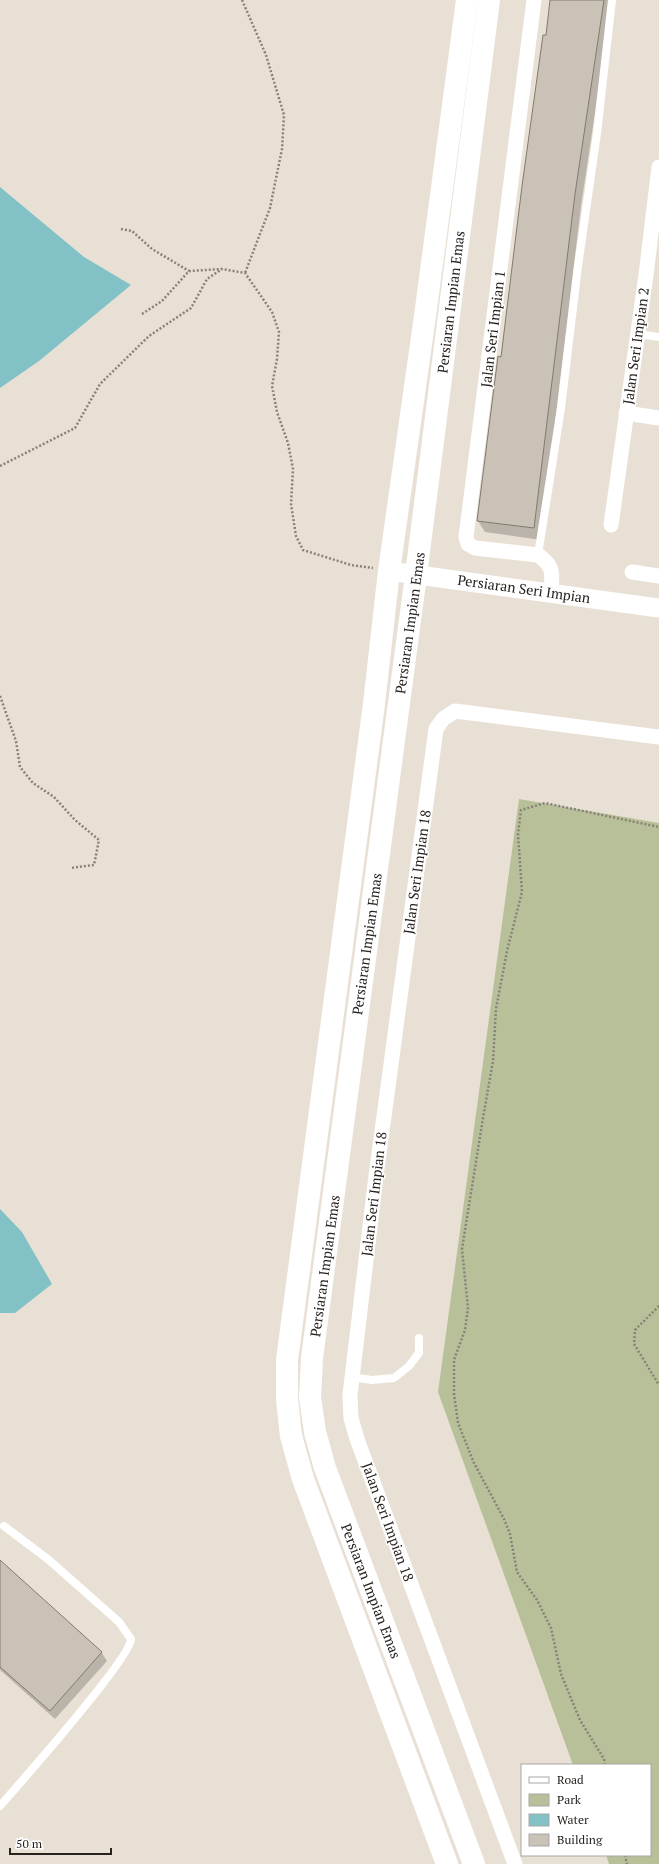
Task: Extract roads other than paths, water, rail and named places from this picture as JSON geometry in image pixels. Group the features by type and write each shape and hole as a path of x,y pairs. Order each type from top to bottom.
{"main road":[{"name":"Persiaran Impian Emas","path":"447,1864 303,1479 291,1436 287,1398 287,1360 374,704 389,571 424,324 467,0"},
{"name":"Persiaran Impian Emas","path":"474,1864 325,1468 315,1432 310,1397 313,1350 416,575 489,0"}],"street":[{"name":"Jalan Seri Impian 1","path":"534,0 466,536 468,544 475,548 538,555"},
{"name":"Jalan Seri Impian 2","path":"611,525 626,413 657,210 659,167"},
{"path":"626,413 659,418"},
{"path":"538,555 546,561 552,569 551,593"},
{"name":"Persiaran Seri Impian","path":"389,571 659,608"},
{"path":"632,572 659,576"},
{"name":"Jalan Seri Impian 18","path":"515,1864 357,1439 351,1418 350,1394 377,1168 436,729 443,719 456,711 659,738"}],"lane":[{"path":"538,555 560,408 597,133 612,0"},
{"path":"638,334 659,337"},
{"path":"352,1377 372,1380 394,1378 409,1366 419,1353 419,1338"},
{"path":"0,1806 90,1700 127,1651 131,1642 130,1636 119,1622 49,1560 4,1526"}],"water":[{"path":"0,187 84,257 131,285 39,361 0,388"},
{"path":"0,1209 22,1232 52,1284 15,1313 0,1313"}]}
